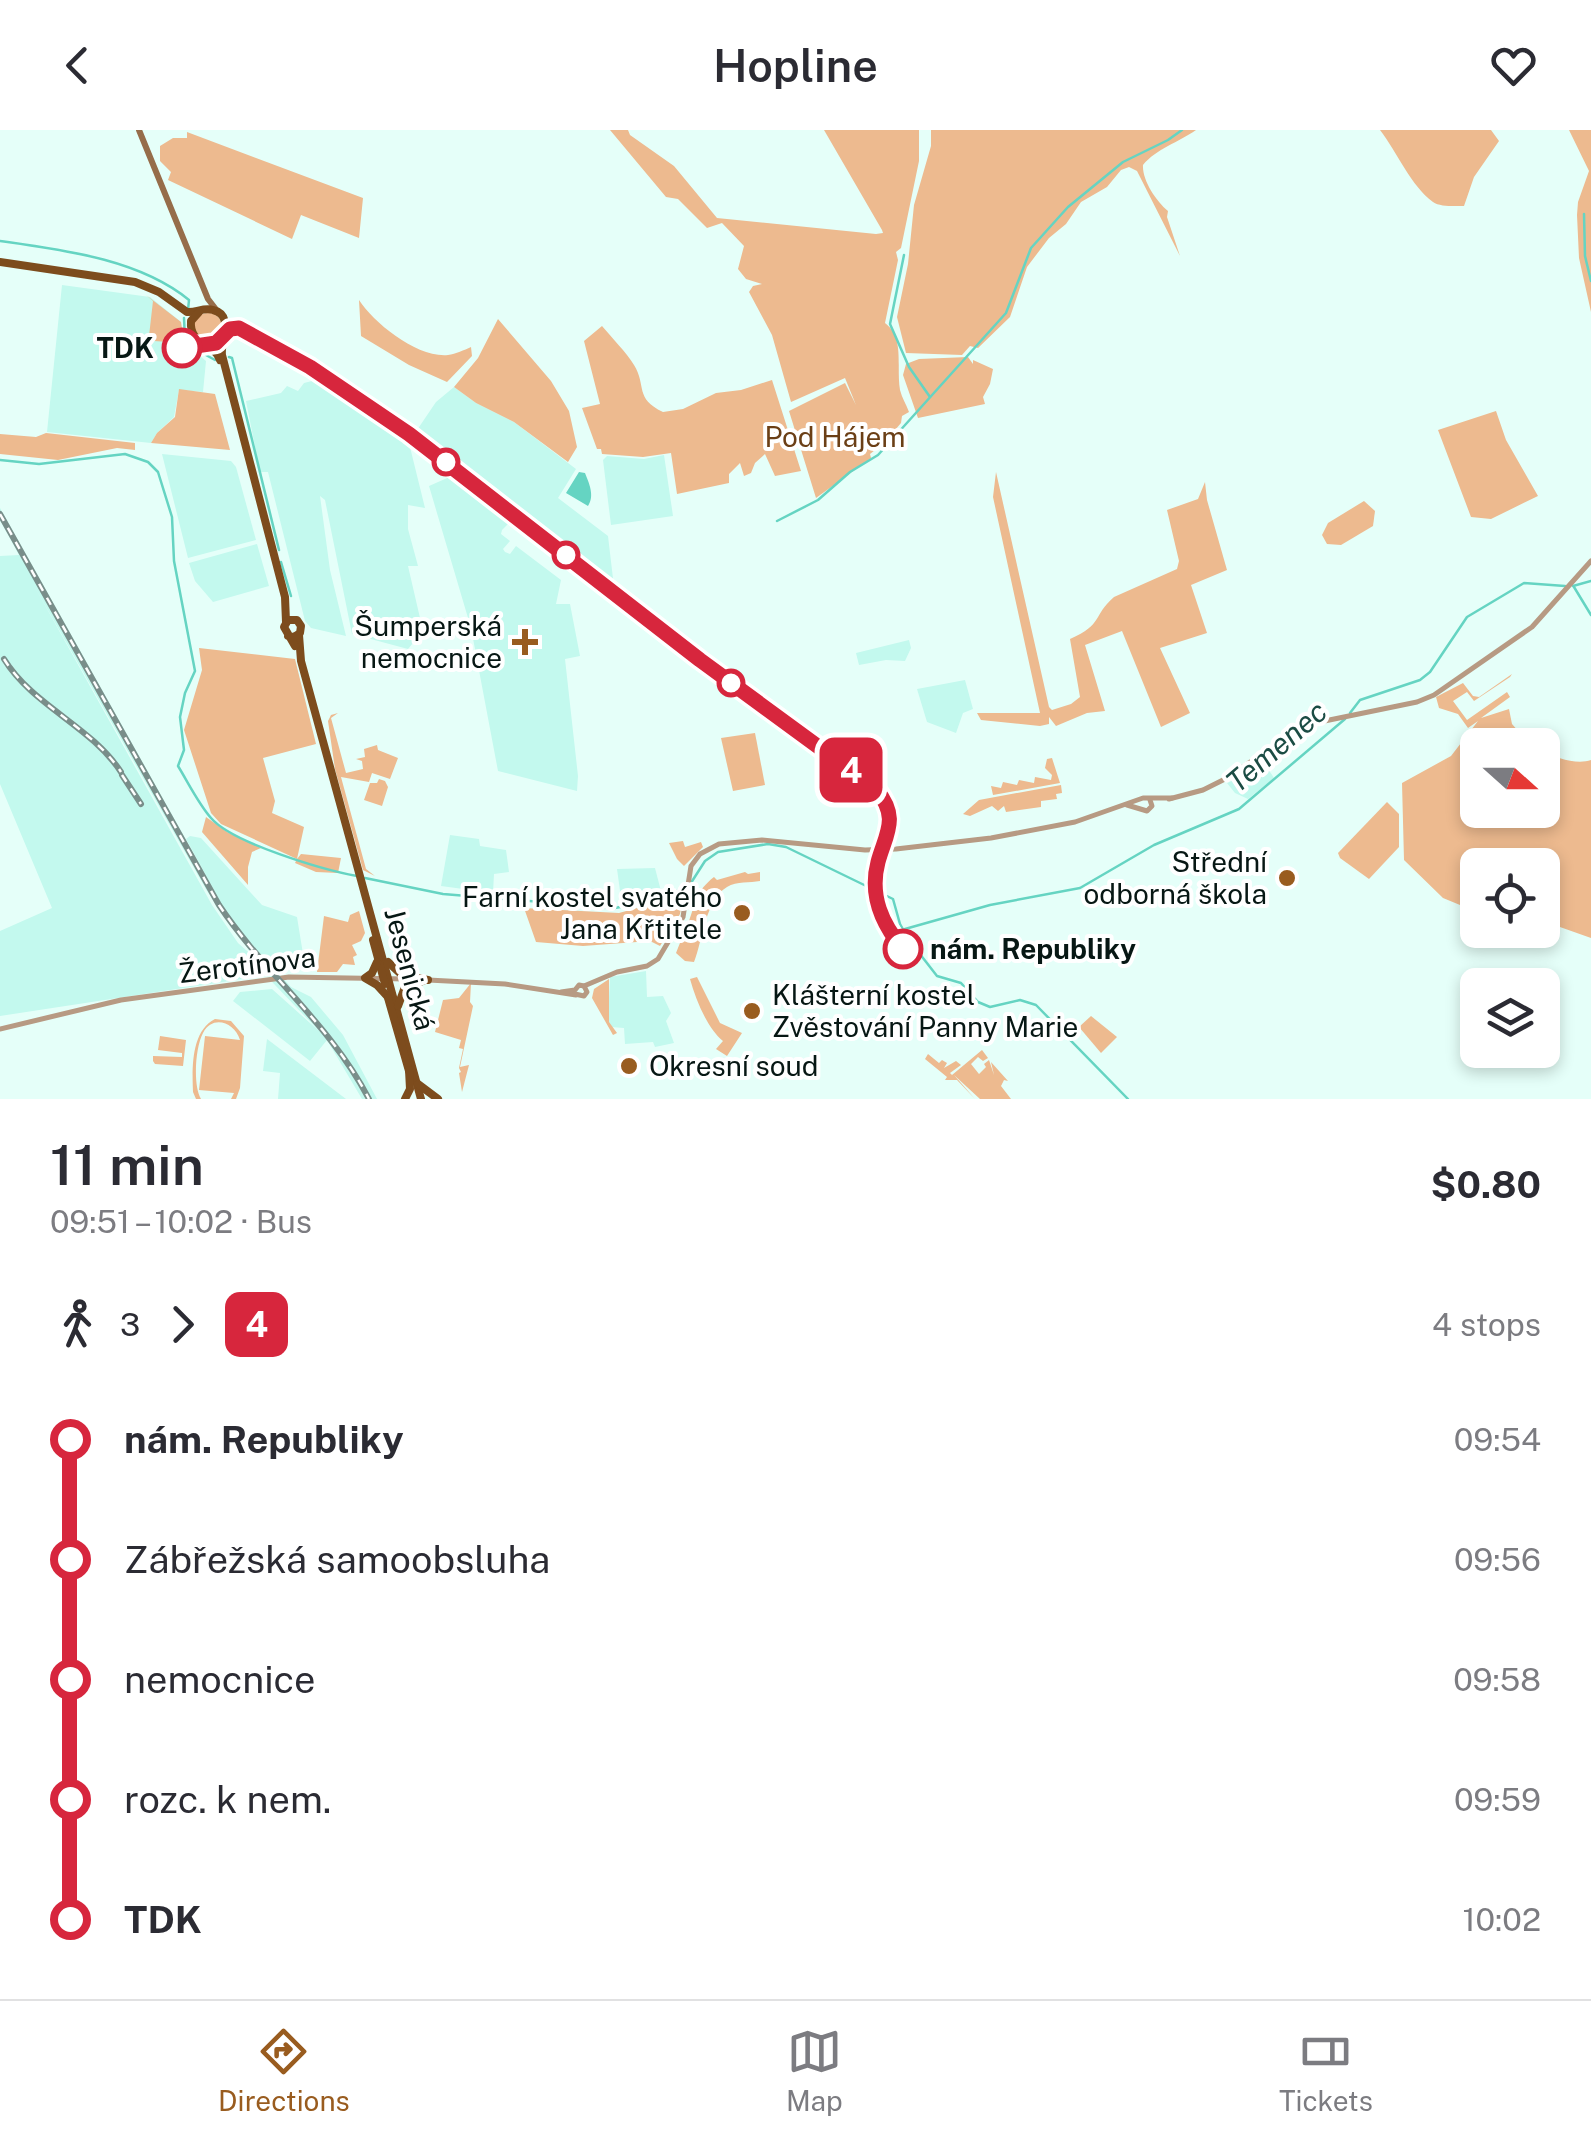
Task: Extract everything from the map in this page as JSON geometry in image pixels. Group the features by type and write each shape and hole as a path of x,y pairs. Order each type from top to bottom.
{"main road":[{"path":"138,130 208,299 226,323 223,336 216,343 203,344 194,337 175,304"},
{"path":"168,196 204,300 190,325"},
{"path":"0,262 135,282 154,289 189,313 207,309 219,312"},
{"name":"Jesenická","path":"223,336 221,350 284,597 302,628 300,661"},
{"name":"Jesenická","path":"203,344 216,351 230,388"},
{"name":"Jesenická","path":"284,597 284,629 300,661 419,1099"},
{"path":"286,622 297,620"},
{"path":"288,636 299,635"},
{"path":"379,952 375,969 364,978 388,998"},
{"path":"379,952 398,972 428,980"},
{"name":"Jesenická","path":"386,978 388,998 419,1099"},
{"path":"398,1014 402,990 411,983 428,980"},
{"path":"405,1099 410,1089 409,1070"},
{"path":"417,1082 438,1099"}],"street":[{"path":"1151,802 1147,811 1139,804 1144,798 1151,802 1203,790 1225,779 1305,725 1434,695 1532,627 1591,561"},
{"name":"Žerotínova","path":"0,1030 121,1000 289,976 505,984 575,992 579,986 586,989 600,979 654,962 682,918 688,872 706,850 731,842 778,841 884,850 1075,822 1124,805 1139,804"}],"shaded area":[{"path":"62,285 150,297 181,322 184,343 206,361 203,392 179,390 174,417 151,443 47,432"},
{"path":"316,380 408,439 425,508 408,505 408,529 418,566 408,566 423,631 408,649 352,634 325,500 320,496 330,570 346,636 311,628 305,621 268,472 260,472 246,401 281,393 287,386 298,391 304,383"},
{"path":"454,387 514,422 576,469 558,498 608,536 614,587 415,433 436,402"},
{"path":"162,454 231,461 256,540 188,558"},
{"path":"664,455 673,516 611,525 603,460 607,456 644,459"},
{"path":"579,472 585,473 590,485 588,506 566,493"},
{"name":"Šumperská nemocnice","path":"454,475 523,527 520,530 510,522 502,530 501,534 510,541 503,549 505,552 510,554 516,546 561,580 556,604 570,604 580,656 565,659 577,791 498,771 471,628 429,486"},
{"path":"0,508 218,897 186,839 190,836 201,838 262,905 297,917 303,954 282,954 269,960 271,965 291,987 311,997 343,1035 377,1099 362,1099 327,1040 310,1061 233,1001 240,992 272,989 319,1031 253,962 255,957 250,963 254,973 249,978 0,1016 0,931 52,908 0,784 0,556 19,555 0,520","holes":["32,582 207,891 254,957 238,943 212,905"]},
{"path":"257,544 269,586 213,602 195,581 189,563"},
{"path":"909,640 911,648 905,661 859,665 856,653"},
{"path":"965,680 973,709 963,713 956,733 927,722 917,689"},
{"path":"1263,761 1274,778 1248,799 1235,793 1227,783"},
{"path":"450,835 479,839 480,846 506,850 509,872 494,874 493,893 441,886"},
{"path":"655,868 662,895 622,905 617,869"},
{"path":"646,971 647,997 663,996 671,1013 666,1021 674,1043 655,1047 653,1042 625,1044 624,1028 611,1027 608,1020 610,977"},
{"path":"267,1039 346,1099 278,1099 280,1073 263,1071"}],"green space":[{"name":"Pod Hájem","path":"610,130 628,130 674,166 717,218 876,234 883,233 882,230 824,130 919,130 919,161 901,248 896,252 898,260 885,323 895,336 900,390 909,412 902,416 890,436 887,434 889,439 870,454 871,458 816,498 789,411 845,383 856,405 845,378 791,402 772,335 749,292 753,286 762,284 746,279 738,269 744,246 722,223 707,228 678,199 666,197"},
{"path":"931,130 1196,130 1143,165 1151,190 1168,211 1180,256 1137,171 1129,167 1121,170 1107,187 1081,202 1066,224 1049,238 1027,267 1010,317 978,348 970,346 962,355 906,353 897,317 914,205 931,146"},
{"path":"1380,130 1491,130 1499,141 1474,177 1464,206 1447,206 1433,202 1418,187"},
{"path":"1569,130 1591,130 1591,312 1579,258 1577,215 1589,171"},
{"path":"187,132 363,198 359,238 301,215 292,239 168,180 171,172 160,161 160,146 173,138 187,138"},
{"path":"146,295 181,322 184,343 154,341 149,336 153,301"},
{"path":"359,300 375,319 410,345 448,355 471,347 472,356 447,382 409,365 361,336"},
{"path":"208,313 218,317 222,327 218,337 208,341 198,337 194,327 198,317"},
{"path":"498,319 551,381 569,411 577,447 568,462 514,422 454,387 478,358"},
{"path":"602,326 634,365 648,402 663,412 683,409 716,393 772,380 801,471 775,476 765,454 744,476 740,463 729,474 729,483 677,494 671,453 643,457 602,454 582,408 600,404 584,341"},
{"path":"968,357 973,364 973,360 993,369 983,397 985,404 918,418 903,375 906,364 919,359"},
{"path":"179,389 215,394 230,450 151,443 175,417"},
{"path":"1496,411 1506,440 1538,496 1491,519 1471,517 1438,430"},
{"path":"46,433 135,443 135,450 117,448 58,460 0,454 0,434 36,437"},
{"path":"996,472 1052,710 1080,697 1070,639 1093,624 1114,597 1177,569 1179,561 1167,510 1198,499 1205,482 1227,570 1191,585 1207,633 1160,648 1190,713 1161,727 1122,631 1085,645 1105,711 1087,713 1056,726 1049,717 1049,724 1040,726 981,720 977,713 1040,713 993,497"},
{"path":"1364,501 1375,511 1373,526 1341,545 1327,544 1322,535 1328,523"},
{"path":"199,648 295,659 316,744 263,758 275,801 272,813 304,827 297,859 221,824 211,813 184,730 202,670"},
{"path":"1512,674 1474,701 1467,692 1453,701 1467,720 1507,692 1510,697 1481,718 1509,709 1516,728 1473,728 1478,721 1468,728 1458,714 1439,708 1436,697 1463,683 1473,696 1479,697"},
{"path":"338,713 331,718 346,773 363,769 362,761 356,759 365,757 364,749 377,745 378,750 398,758 390,779 372,773 369,782 341,777 366,869 375,876 363,870 335,769 328,721 331,715"},
{"path":"755,733 765,785 733,791 721,738"},
{"path":"1460,744 1460,828 1560,828 1560,758 1591,760 1591,938 1560,927 1560,848 1460,848 1460,905 1443,898 1404,860 1402,783 1451,756"},
{"path":"1052,758 1060,783 993,795 991,786 1001,788 1003,782 1034,783 1035,777 1051,780 1052,775 1045,768 1047,759"},
{"path":"379,779 388,787 382,806 364,800 370,783"},
{"path":"1061,785 1062,793 1056,794 1057,799 1041,801 1041,807 1006,812 1004,806 998,811 992,806 970,816 963,814 979,800"},
{"path":"1387,802 1399,814 1399,847 1369,879 1338,853"},
{"path":"206,817 261,848 252,852 248,885 202,832"},
{"path":"683,841 685,847 701,842 703,847 684,866 669,843"},
{"path":"301,854 341,858 338,873 316,872 295,863"},
{"path":"760,872 760,881 735,884 720,893 709,911 694,962 685,961 676,953 700,892 714,877 717,880"},
{"path":"683,899 680,914 660,946 650,941 583,946 536,942 524,908 619,913"},
{"path":"359,911 365,933 361,941 352,945 357,955 353,957 355,965 343,964 337,972 317,972 324,916 348,922 350,915"},
{"path":"697,977 720,1023 742,1033 727,1056 716,1049 723,1041 708,1022 696,996 690,979"},
{"path":"609,979 609,1022 617,1033 613,1035 592,998 594,989"},
{"path":"471,983 473,1006 460,1067 469,1065 462,1092 459,1073 461,1040 435,1032 443,1000 459,998"},
{"path":"1091,1016 1117,1037 1101,1053 1079,1027"},
{"path":"215,1019 231,1021 244,1036 236,1099 231,1099 234,1093 199,1090 205,1036 240,1040 234,1029 218,1022 207,1027 198,1048 197,1085 201,1099 196,1099 193,1092 197,1041 201,1032"},
{"path":"160,1036 186,1040 183,1066 155,1064 153,1056 182,1057 182,1053 158,1050"},
{"path":"982,1050 988,1058 983,1061 978,1057 971,1064 979,1074 989,1060 994,1075 991,1062 1008,1081 1004,1080 1001,1086 1011,1099 980,1099 954,1075 975,1099 957,1080 945,1080 947,1077 925,1059 928,1054 939,1063 942,1060 947,1063 944,1068 956,1061 961,1065 952,1075"}],"waterway":[{"path":"777,521 818,500 850,472 878,455 1006,313 1031,248 1068,207 1123,162 1182,130"},
{"path":"1584,214 1585,256 1591,281"},
{"path":"0,241 124,266 169,286 189,300 188,310"},
{"path":"904,255 890,324 909,367 930,397"},
{"path":"184,318 185,339"},
{"path":"195,349 215,360"},
{"path":"229,357 279,550"},
{"path":"0,460 39,464 125,454 148,462 158,472 172,517 174,561 195,671 180,717 184,750 178,766 211,818 238,837 279,854 357,876"},
{"path":"281,562 291,596"},
{"name":"Temenec","path":"1573,586 1591,581"},
{"name":"Temenec","path":"1350,713 1360,700 1420,680 1430,672 1467,617 1524,583 1565,586"},
{"path":"1574,587 1591,615"},
{"name":"Temenec","path":"905,929 990,905 1080,888 1154,845 1239,809 1345,719"},
{"path":"365,878 443,894 615,908 647,902 689,886 705,861 718,852 768,844 786,847 893,899 909,940 937,976 961,983 978,1002 990,1007 1020,1000 1036,1005 1128,1099"}],"railway":[{"path":"0,514 219,905 336,1047 369,1099"},
{"path":"4,659 30,690 94,742 121,772"},
{"path":"122,775 141,804"}],"bus line":[{"name":"4","path":"182,348 216,343 230,329 239,328 258,335 310,367 409,434 700,660 876,789 885,802 889,820 888,842 878,864 878,903 885,926 903,949"}],"place":[{"name":"TDK","path":"182,348"},
{"name":"Šumperská nemocnice","path":"525,642"},
{"name":"Střední odborná škola","path":"1287,878"},
{"name":"Farní kostel svatého Jana Křtitele","path":"742,913"},
{"name":"nám. Republiky","path":"903,949"},
{"name":"Klášterní kostel Zvěstování Panny Marie","path":"752,1011"},
{"name":"Okresní soud","path":"629,1066"}]}
